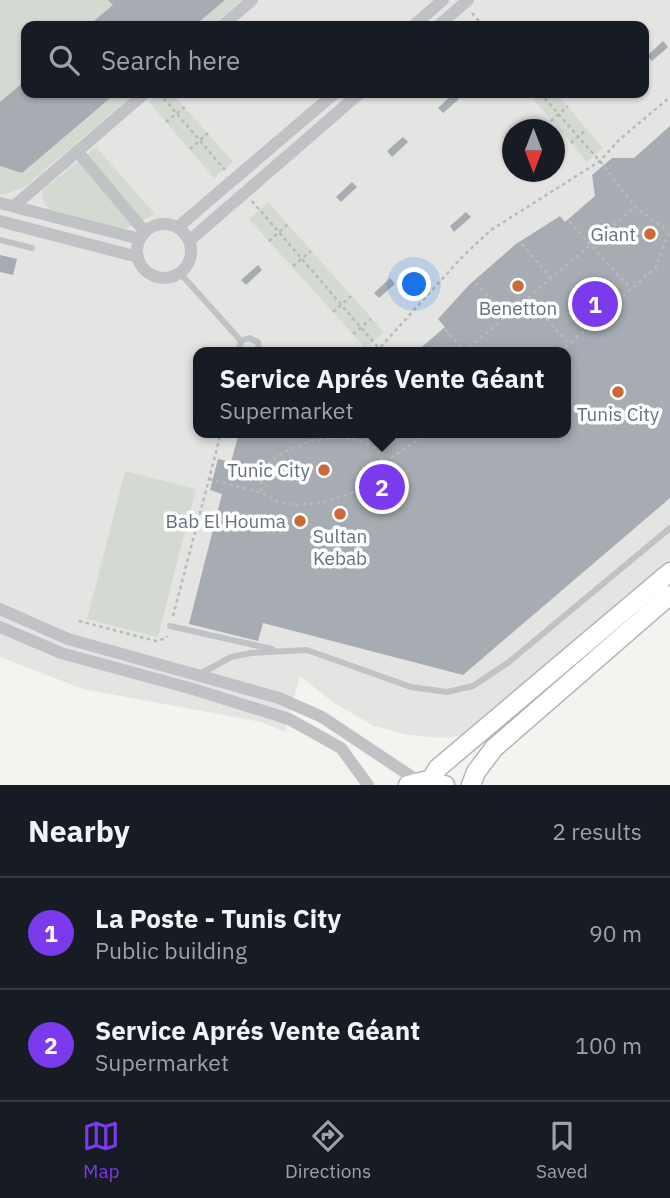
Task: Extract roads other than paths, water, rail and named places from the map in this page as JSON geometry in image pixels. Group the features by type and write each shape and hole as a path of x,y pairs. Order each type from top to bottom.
{"street":[{"path":"228,21 252,0"},
{"path":"419,21 443,0"},
{"path":"444,21 468,0"},
{"path":"15,206 139,98"},
{"path":"178,227 329,98"},
{"path":"189,241 354,98"},
{"path":"77,151 143,235"},
{"path":"0,204 143,235"},
{"path":"0,221 138,257"},
{"path":"164,224 178,227 189,241 191,256 187,265 180,273 164,278 155,276 143,268 138,257 143,235 152,227 164,224"},
{"path":"0,608 68,639 279,698 322,717 425,783 438,768 670,572"},
{"path":"471,785 476,772 494,748 670,596"},
{"path":"0,627 61,653 206,692 289,719 341,748 368,785"}],"lane":[{"path":"0,240 33,248"},
{"path":"180,273 241,341"},
{"path":"241,341 248,338 258,342 258,347"},
{"path":"239,347 241,341"},
{"path":"199,675 232,657 277,650 307,650 411,687 447,692 473,686 509,662 670,527"},
{"path":"170,626 277,650"}],"place":[{"name":"Giant","path":"650,234"},
{"name":"Benetton","path":"518,286"},
{"name":"La Poste - Tunis City","path":"595,304"},
{"name":"Tunis City","path":"618,392"},
{"name":"Tunic City","path":"324,470"},
{"name":"Service Aprés Vente Géant","path":"382,487"},
{"name":"Sultan Kebab","path":"340,514"},
{"name":"Bab El Houma","path":"300,521"}]}
